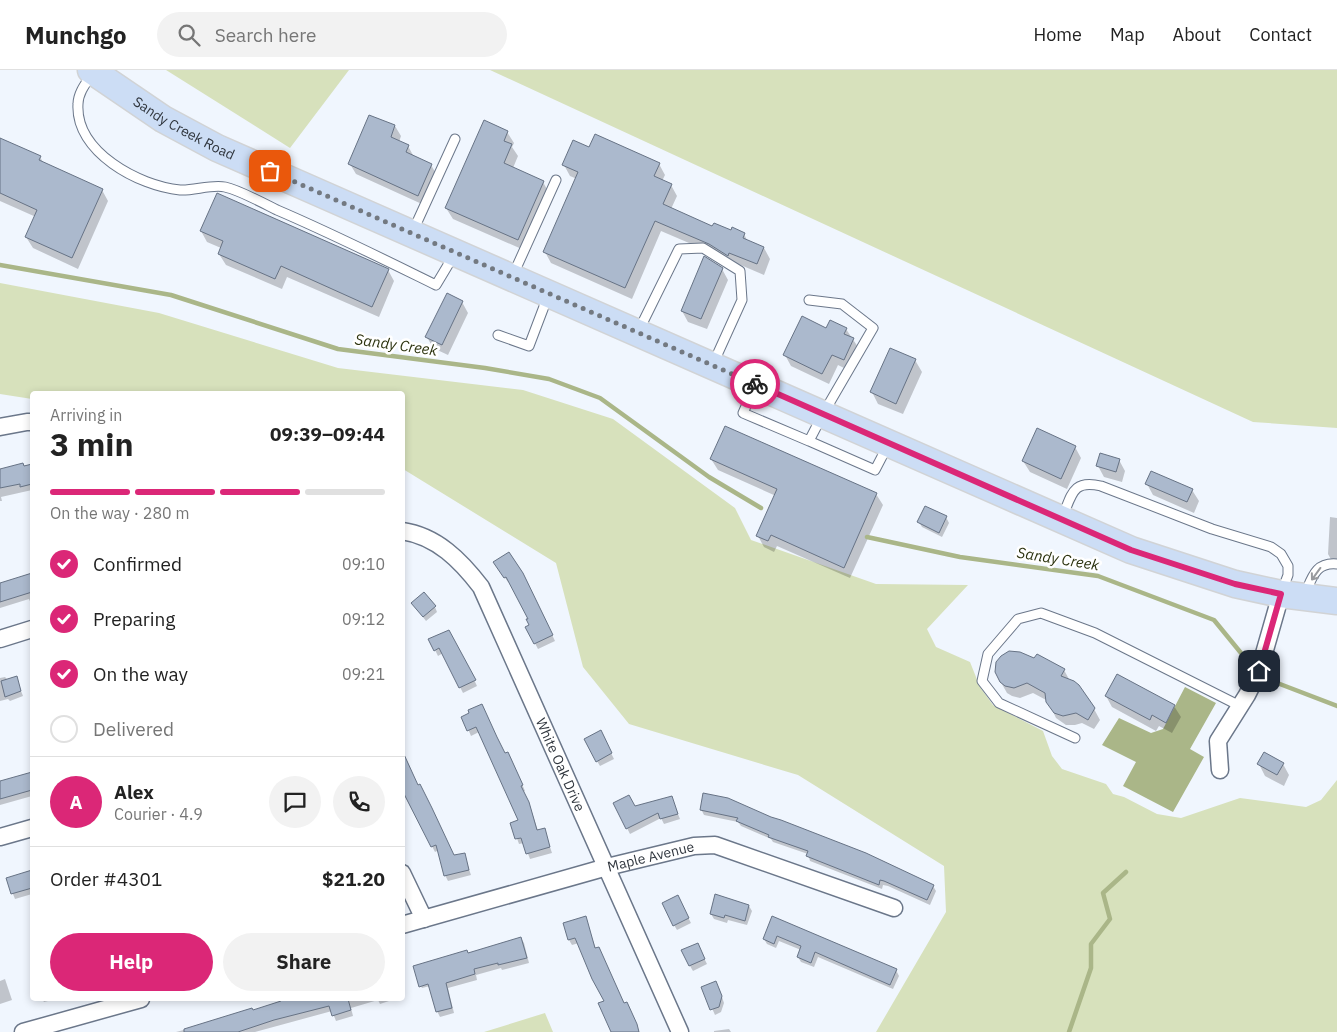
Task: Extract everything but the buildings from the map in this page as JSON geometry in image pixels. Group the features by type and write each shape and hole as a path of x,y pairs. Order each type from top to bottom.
{"main road":[{"name":"Sandy Creek Road","path":"92,71 163,118 217,148 1131,550 1235,584 1337,601"}],"street":[{"path":"0,426 30,422"},
{"name":"White Oak Drive","path":"405,532 421,536 444,548 463,563 482,587 680,1032"},
{"path":"1220,770 1218,741 1259,671 1292,595"},
{"path":"0,639 30,631"},
{"path":"0,837 30,829"},
{"name":"Maple Avenue","path":"405,924 607,867 694,846 714,845 894,908"},
{"path":"405,879 424,919"},
{"path":"23,1032 134,1001"}],"lane":[{"path":"92,71 81,91 78,103 79,121 85,134 95,150 106,160 149,183 180,190 224,186 436,284 455,252"},
{"path":"412,233 455,139"},
{"path":"512,277 556,180"},
{"path":"638,333 680,249 703,248 740,271 742,300 712,366"},
{"path":"498,335 529,346 549,293"},
{"path":"808,300 842,304 873,328 823,414 810,441"},
{"path":"756,384 743,413 875,470 889,443"},
{"path":"1062,519 1076,488 1082,484 1089,483 1101,486 1212,529 1270,547 1281,554 1288,566 1292,595"},
{"path":"1292,595 1316,571 1327,563 1337,564"},
{"path":"1075,738 999,703 982,681 988,654 1018,619 1040,613 1095,633 1240,706"}],"shaded area":[{"path":"166,70 349,70 290,148"},
{"path":"490,70 1337,70 1337,428 1253,422"},
{"path":"0,283 159,313 338,368 523,390 613,419 735,508 751,540 876,584 968,585 927,629 936,647 970,662 980,687 993,705 1043,731 1052,756 1062,769 1106,784 1113,794 1124,797 1157,814 1181,818 1240,798 1306,807 1321,800 1337,780 1337,1032 876,1032 946,912 944,866 798,775 629,724 583,667 556,563 405,470 405,391 30,391 30,399 0,394"},
{"path":"1185,687 1216,703 1190,749 1204,757 1173,812 1123,786 1136,762 1102,745 1119,718 1151,733 1163,729"},
{"path":"545,1013 553,1032 484,1032"}],"waterway":[{"name":"Sandy Creek","path":"0,265 171,295 338,349 485,368 549,379 600,398 709,477 761,508"},
{"name":"Sandy Creek","path":"867,537 960,557 1098,576 1214,620 1250,664 1241,678"},
{"name":"Sandy Creek","path":"1272,681 1337,706"},
{"path":"1069,1032 1091,968 1091,944 1110,919 1103,893 1126,872"}],"way so far":[{"path":"270,171 755,384"}],"route":[{"path":"755,384 1131,550 1235,584 1281,594 1259,671"}]}
